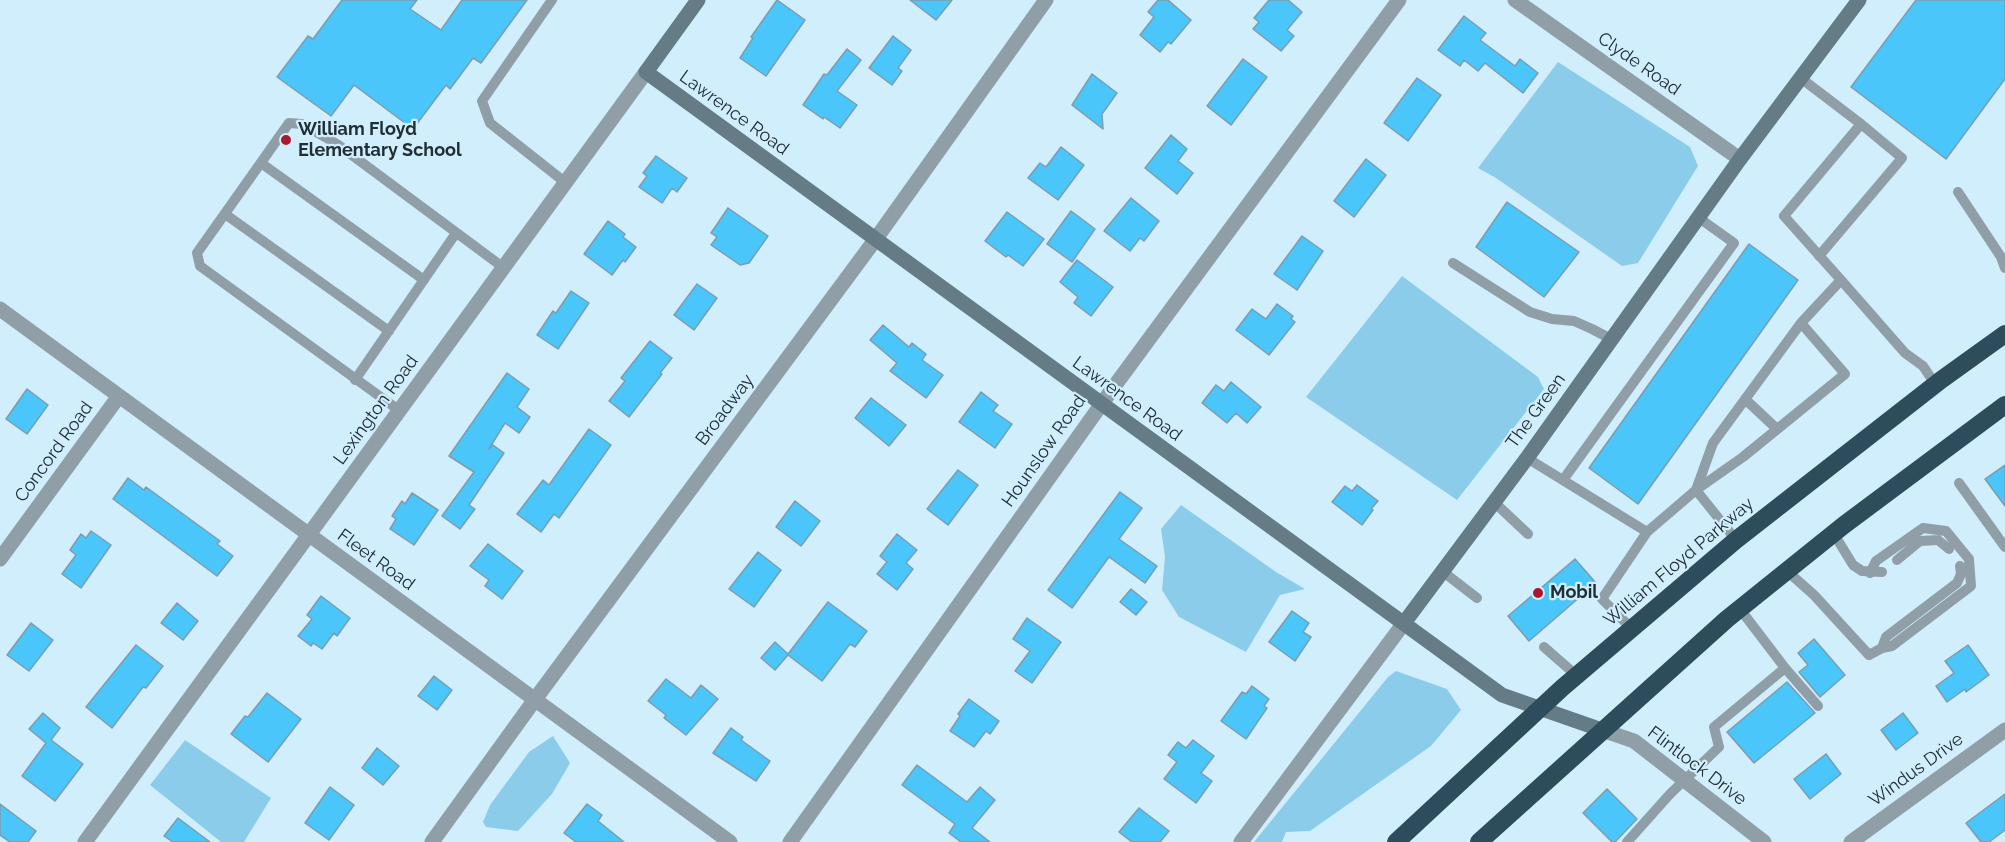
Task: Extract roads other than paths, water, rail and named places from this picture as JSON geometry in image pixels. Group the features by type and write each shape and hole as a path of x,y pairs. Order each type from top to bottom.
{"highway":[{"name":"William Floyd Parkway","path":"1396,842 1576,675 1736,540 1935,384 2005,334"},
{"path":"1479,842 1740,609 1834,534 2005,405"}],"street":[{"name":"Lexington Road","path":"85,842 698,0"},
{"name":"Broadway","path":"432,842 875,240 1046,0"},
{"name":"Hounslow Road","path":"790,842 1101,405 1399,0"},
{"name":"Clyde Road","path":"1515,0 1740,159"},
{"name":"The Green","path":"1241,842 1527,458 1740,159 1859,0"},
{"name":"Lawrence Road","path":"645,72 1502,695 1602,730"},
{"name":"Fleet Road","path":"0,309 730,842"},
{"name":"Concord Road","path":"0,559 119,396"},
{"name":"Flintlock Drive","path":"1602,730 1634,741 1764,842"},
{"name":"Windus Drive","path":"1851,842 2005,730"}],"lane":[{"path":"552,0 482,101 490,123 566,183"},
{"path":"1802,79 1902,158 1819,256"},
{"path":"400,411 200,266 197,253 289,123 302,124 337,144 504,268"},
{"path":"1860,124 1784,216 1905,353 1923,366 1935,384"},
{"path":"261,163 424,280"},
{"path":"1958,192 2003,256 2005,268"},
{"path":"225,214 388,331"},
{"path":"1563,480 1734,243 1699,218"},
{"path":"355,380 456,233"},
{"path":"1453,263 1530,312 1552,319 1574,321 1611,339"},
{"path":"1696,490 1713,443 1801,323 1841,280"},
{"path":"1631,628 1602,599 1647,532 1696,490 1743,458 1845,374 1801,323"},
{"path":"1745,399 1777,429"},
{"path":"1527,458 1647,532"},
{"path":"1959,483 2005,547"},
{"path":"1696,490 1736,540"},
{"path":"1494,502 1528,534"},
{"path":"1787,571 1814,595 1869,655 1892,646 1971,586 1969,559 1946,531 1923,528 1876,561 1876,573 1862,571 1853,565 1834,534"},
{"path":"1897,560 1920,541 1938,540 1949,549"},
{"path":"1882,648 1886,637 1957,583 1961,574 1960,566"},
{"path":"1442,571 1477,598"},
{"path":"1740,609 1785,668 1818,706"},
{"path":"1544,647 1576,675"},
{"path":"1627,842 1684,780 1719,747 1714,727 1785,668"}],"place":[{"name":"William Floyd Elementary School","path":"286,140"},
{"name":"Mobil","path":"1538,593"}]}
